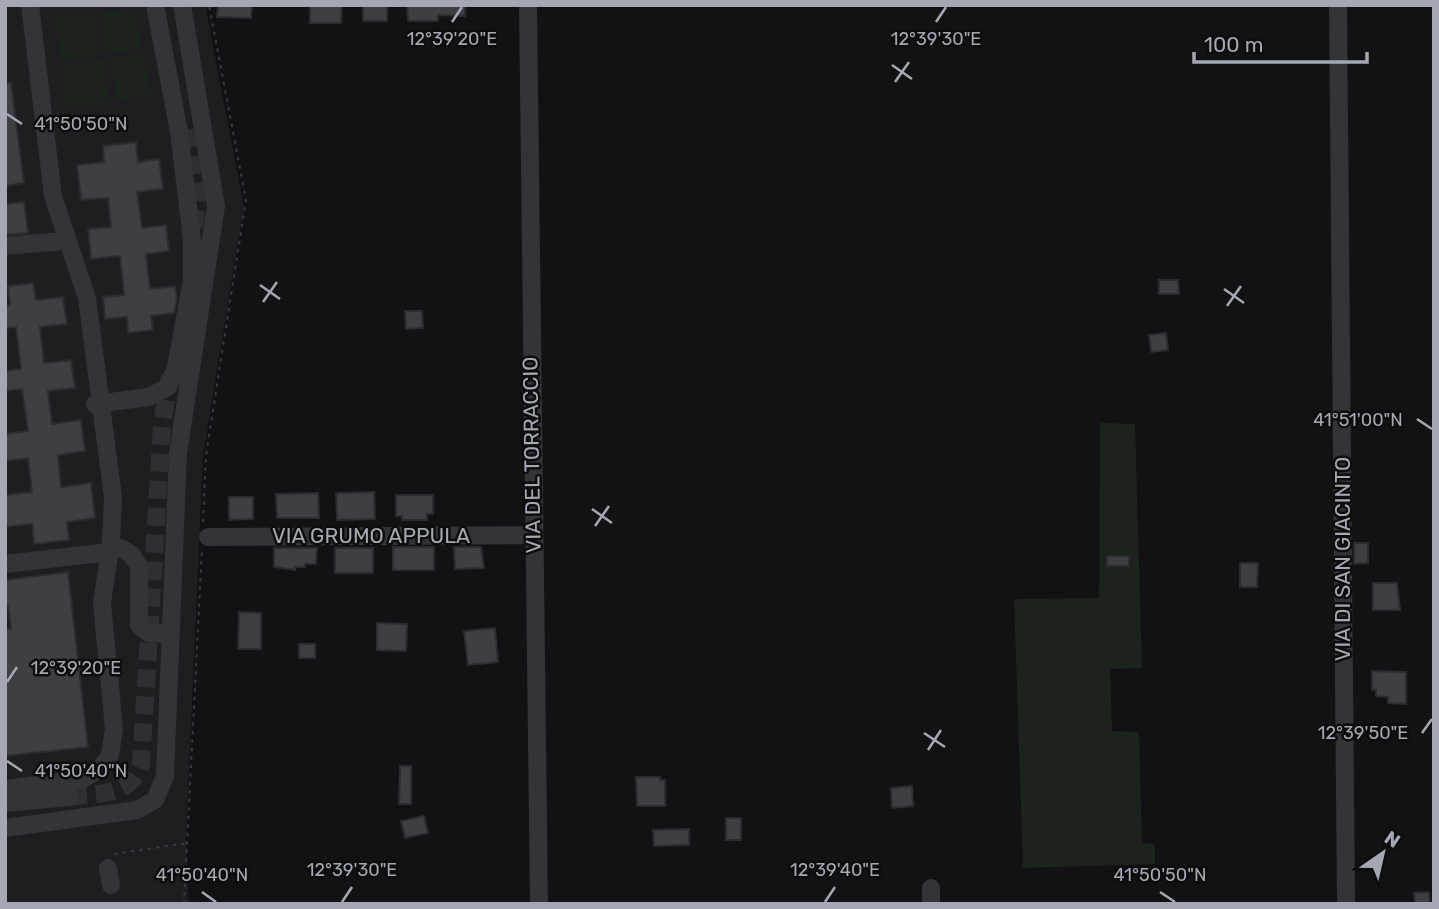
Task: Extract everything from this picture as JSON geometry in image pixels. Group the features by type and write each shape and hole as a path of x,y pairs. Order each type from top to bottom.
{"street":[{"path":"5,783 82,772 93,766 106,748 108,730 96,596 113,498 80,285 63,241 49,192 23,5"},
{"path":"30,5 53,195 87,298 97,401"},
{"path":"97,401 149,397 168,387 176,367 192,279 192,240 179,132 153,5"},
{"path":"5,828 142,809 155,800 166,771 178,453 216,206 182,5"},
{"name":"VIA DEL TORRACCIO","path":"528,5 539,904"},
{"name":"VIA DI SAN GIACINTO","path":"1338,5 1346,904"},
{"path":"5,246 63,241"},
{"name":"VIA GRUMO APPULA","path":"204,533 534,535"},
{"path":"5,564 126,551 139,563 140,626 149,633 170,634"},
{"path":"5,789 83,779 100,769 110,755 114,729 102,609 105,552"},
{"path":"5,803 69,797"}],"path":[{"path":"184,904 206,455 246,201 209,5"},
{"path":"109,877 108,861 114,854 189,842"}],"shaded area":[{"path":"5,5 205,5 244,207 203,455 186,839 189,904 5,904"},
{"path":"134,9 142,49 107,54 102,13"},
{"path":"94,13 99,56 61,60 56,18"},
{"path":"143,55 152,96 117,100 112,58"},
{"path":"103,59 109,101 66,106 61,65"},
{"path":"1100,423 1135,424 1142,668 1110,669 1112,731 1139,732 1142,843 1155,844 1155,864 1023,868 1014,599 1099,598"}],"building":[{"path":"218,5 252,5 251,18 217,17"},
{"path":"310,5 342,5 341,23 310,23"},
{"path":"363,5 387,5 387,21 363,21"},
{"path":"407,5 465,5 465,16 438,15 438,21 408,21"},
{"path":"5,83 11,83 24,183 5,186"},
{"path":"136,142 138,162 159,159 163,189 137,192 142,228 166,225 169,251 146,254 150,289 175,286 177,299 174,313 151,316 153,330 128,333 127,317 105,319 103,297 124,295 120,256 91,259 88,229 111,227 108,198 81,200 77,165 104,162 103,146"},
{"path":"24,202 28,233 5,235 5,204"},
{"path":"1159,280 1178,280 1179,294 1159,294"},
{"path":"33,283 36,300 63,297 67,324 40,327 44,363 71,360 75,388 48,391 52,424 81,420 85,451 58,455 61,487 91,483 95,518 67,522 69,540 34,544 32,524 5,527 5,495 32,492 28,458 5,461 5,434 28,431 22,389 5,391 5,371 21,369 16,327 5,328 5,305 10,305 8,286"},
{"path":"405,311 422,311 423,328 406,329"},
{"path":"1166,333 1168,350 1151,352 1149,335"},
{"path":"374,492 375,519 337,520 336,493"},
{"path":"318,493 319,518 277,518 276,494"},
{"path":"396,495 433,495 433,514 427,514 427,520 402,520 402,516 396,516"},
{"path":"229,497 253,497 253,519 229,520"},
{"path":"1354,543 1368,543 1368,563 1354,564"},
{"path":"393,547 434,547 434,570 393,570"},
{"path":"454,547 481,547 484,568 455,569"},
{"path":"274,548 317,548 316,564 305,564 305,567 295,567 295,570 274,567"},
{"path":"335,548 373,548 373,573 335,573"},
{"path":"1107,556 1129,556 1129,566 1107,566"},
{"path":"1240,563 1258,563 1257,587 1240,587"},
{"path":"68,572 88,747 5,756 5,629 11,629 8,606 5,606 5,580"},
{"path":"1373,583 1397,583 1400,610 1373,610"},
{"path":"239,612 261,613 261,649 238,649"},
{"path":"377,623 407,624 406,651 377,650"},
{"path":"495,628 498,662 468,665 464,631"},
{"path":"299,644 315,644 315,658 299,658"},
{"path":"1372,671 1406,672 1406,704 1388,703 1388,697 1376,696 1376,690 1372,690"},
{"path":"400,766 411,766 411,804 399,804"},
{"path":"636,777 660,777 660,780 665,780 665,806 637,806"},
{"path":"912,786 913,806 892,808 891,788"},
{"path":"424,816 428,833 405,838 401,821"},
{"path":"726,818 741,818 741,840 726,840"},
{"path":"689,829 689,845 654,846 653,830"},
{"path":"1429,892 1430,904 1415,904 1414,893"}],"tunnel":[{"path":"186,130 197,193 194,231"},
{"path":"69,797 102,794 121,788 130,783 141,764 162,425 170,376"}]}
